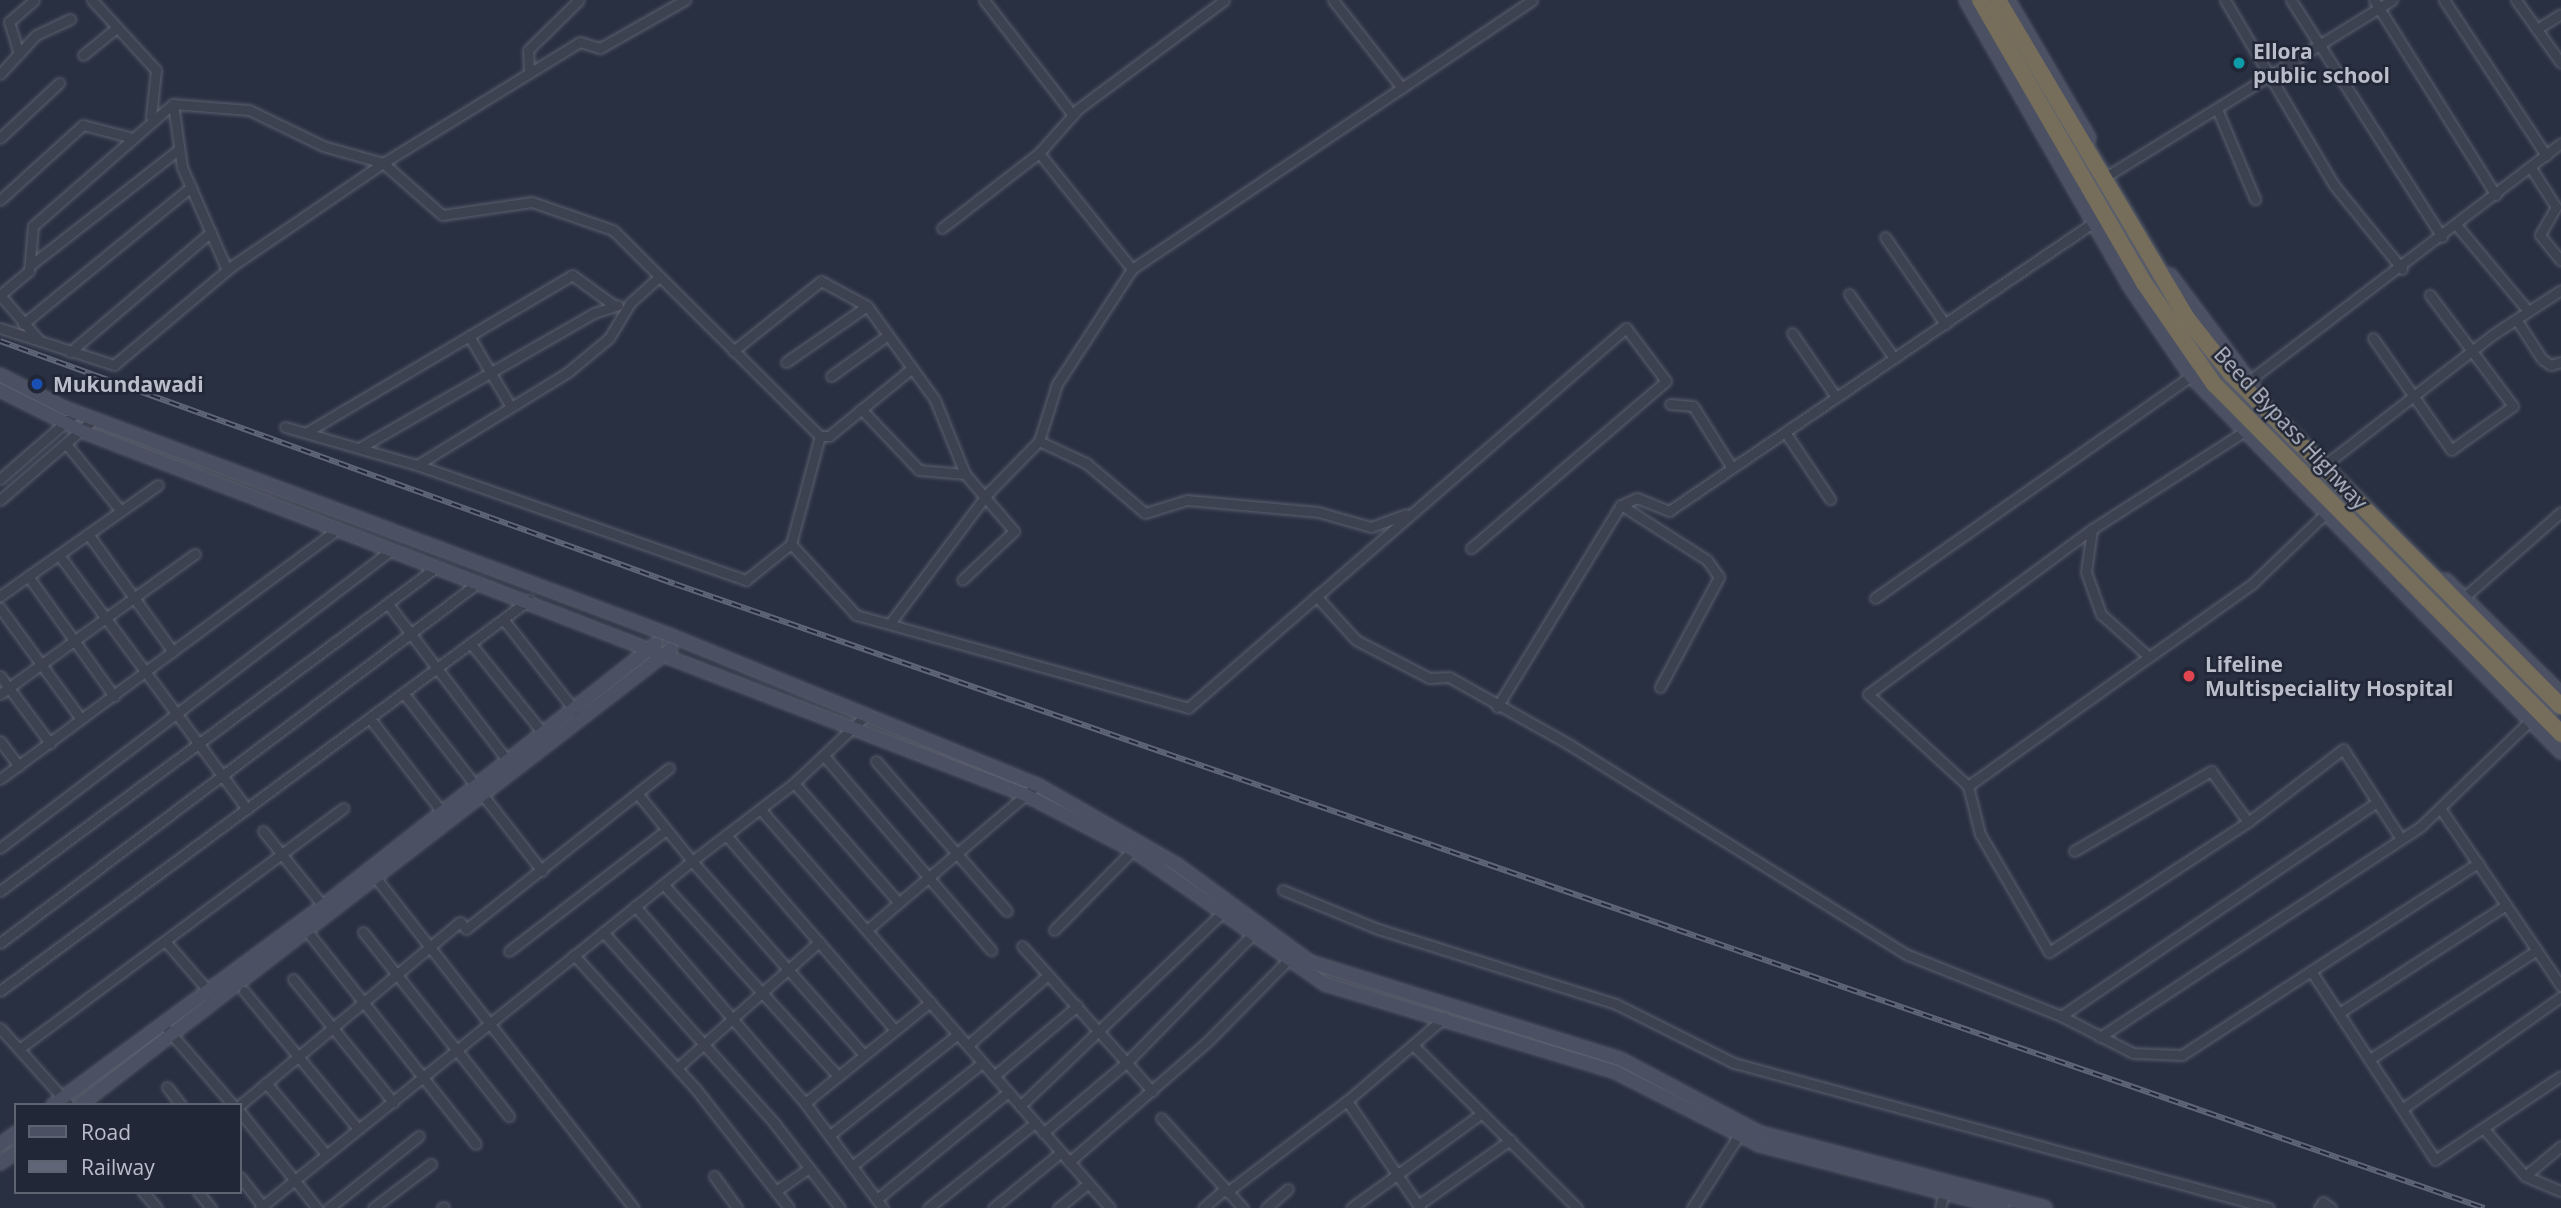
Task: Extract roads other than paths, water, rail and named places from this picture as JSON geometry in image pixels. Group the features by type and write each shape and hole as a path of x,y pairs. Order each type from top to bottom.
{"highway":[{"name":"Beed Bypass Highway","path":"1980,0 2088,187 2099,218 2197,372 2328,511 2535,717 2561,734"},
{"name":"Beed Bypass Highway","path":"1998,0 2107,176 2186,317 2323,466 2461,600 2561,706"}],"street":[{"path":"19,54 9,22 34,0"},
{"path":"92,0 115,29 145,51 156,70 151,117"},
{"path":"529,73 528,50 579,0"},
{"path":"0,328 114,365 227,270 383,163 580,42 600,48 685,0"},
{"path":"984,0 1073,115"},
{"path":"942,228 1039,153 1073,115 1224,0"},
{"path":"1333,0 1402,88"},
{"path":"891,622 988,494 1040,441 1058,384 1132,269 1532,0"},
{"path":"1497,708 1621,505 1637,498 1669,511 2099,218 1965,0"},
{"path":"2008,0 2107,176"},
{"path":"2225,0 2267,78 2334,186 2402,269"},
{"path":"2291,0 2442,237"},
{"path":"2088,187 2320,45 2377,4 2392,0"},
{"path":"2444,0 2546,155"},
{"path":"2516,0 2561,63"},
{"path":"2377,4 2496,195"},
{"path":"2537,29 2561,14"},
{"path":"0,74 36,35 70,19"},
{"path":"83,55 115,29"},
{"path":"0,138 59,83"},
{"path":"173,104 179,149 191,187 227,270"},
{"path":"32,264 33,226 151,117 173,104 249,110 323,146 383,163 442,215 532,202 587,218 613,230 658,278 820,436"},
{"path":"2217,108 2255,199"},
{"path":"0,200 83,125 129,137"},
{"path":"2245,384 2402,269 2561,143"},
{"path":"41,343 0,295 32,264 179,149"},
{"path":"1039,153 1132,269"},
{"path":"2531,168 2556,207 2540,235 2561,261"},
{"path":"23,324 191,187"},
{"path":"2457,226 2528,311"},
{"path":"70,352 211,232"},
{"path":"1885,237 1945,324"},
{"path":"307,432 572,275 615,306"},
{"path":"416,465 511,407 609,338 630,303 658,278"},
{"path":"733,351 821,281 867,306 935,400 965,474 988,494 1014,531 962,580"},
{"path":"2323,466 2413,394 2516,319 2561,290"},
{"path":"1849,294 1894,358"},
{"path":"2373,338 2451,450 2513,406 2469,353 2430,295"},
{"path":"361,447 489,373 615,306 630,303"},
{"path":"786,362 867,306"},
{"path":"2516,319 2542,359 2551,365 2561,362"},
{"path":"791,544 856,615 891,622 958,648 1188,708 1626,328 1666,381 1471,548"},
{"path":"1792,333 1836,397"},
{"path":"831,376 888,335"},
{"path":"469,336 511,407"},
{"path":"285,427 416,465 746,580 791,544 820,436 861,409 912,368"},
{"path":"1875,598 2197,372"},
{"path":"0,375 94,419 669,635 1037,785 1142,842 1325,984 1446,1017 1616,1072 1741,1131 2003,1208"},
{"path":"0,390 82,431 390,551 439,565 530,599 1026,795 1133,850 1227,908 1252,935 1291,956 1620,1059 1741,1131 2025,1206 2045,1208"},
{"path":"1670,404 1693,406 1732,468"},
{"path":"861,409 919,470 965,474"},
{"path":"0,479 77,412"},
{"path":"0,499 67,445 94,419"},
{"path":"2248,429 2092,529 1868,694 1969,786 1980,834 2049,952 2248,822 2343,749 2401,839"},
{"path":"1785,432 1830,499"},
{"path":"1040,441 1086,463 1145,513 1199,500 1318,512 1371,527 1411,512"},
{"path":"67,445 121,511"},
{"path":"0,596 158,485"},
{"path":"1621,505 1707,560 1719,577 1660,687"},
{"path":"1969,786 2252,584 2328,511"},
{"path":"2561,512 2461,600 2561,694"},
{"path":"2092,529 2086,572 2101,614 2149,657"},
{"path":"0,779 336,530"},
{"path":"88,534 173,652"},
{"path":"0,848 390,551"},
{"path":"0,694 195,554"},
{"path":"58,555 247,809"},
{"path":"0,891 439,565"},
{"path":"28,576 114,696"},
{"path":"0,943 481,581"},
{"path":"1316,596 1356,640 1429,678 1449,677 1497,708 1570,745 1908,955 2062,1016 2133,1053 2182,1055 2477,863"},
{"path":"0,991 405,695 530,599"},
{"path":"388,604 510,765"},
{"path":"0,608 81,719"},
{"path":"503,620 577,713"},
{"path":"83,1103 217,1002 304,927 577,713 669,635"},
{"path":"510,765 542,732 577,713 683,641"},
{"path":"471,645 542,732"},
{"path":"0,676 50,743"},
{"path":"405,695 542,871"},
{"path":"242,1180 262,1207 393,1102 489,1020 761,810 825,757 864,716"},
{"path":"2100,1037 2401,839 2440,808 2535,717 2561,751"},
{"path":"371,720 445,817"},
{"path":"0,741 19,766"},
{"path":"825,757 991,950"},
{"path":"876,761 1007,911"},
{"path":"242,1103 460,922 466,929 669,768"},
{"path":"2074,851 2211,771 2248,822"},
{"path":"794,783 898,903"},
{"path":"868,929 1037,785"},
{"path":"637,793 692,861 864,1055"},
{"path":"2062,1016 2377,802"},
{"path":"19,1049 343,808"},
{"path":"2440,808 2561,986"},
{"path":"761,810 1110,1208"},
{"path":"509,951 666,830"},
{"path":"263,831 323,906"},
{"path":"726,835 895,1030"},
{"path":"1054,930 1133,850"},
{"path":"0,1028 62,1102 208,991 304,927 323,906 373,874"},
{"path":"373,874 634,1208"},
{"path":"664,885 838,1076"},
{"path":"1283,890 1378,929 1616,1004 1734,1063 2269,1208"},
{"path":"2339,1013 2506,905"},
{"path":"635,906 806,1103 883,1208"},
{"path":"1020,1106 1102,1034 1227,908"},
{"path":"304,927 476,1144"},
{"path":"363,932 509,1116"},
{"path":"603,932 703,1043 809,1168 839,1208"},
{"path":"1043,1133 1127,1062 1252,935"},
{"path":"165,941 217,1002"},
{"path":"677,1068 732,1016 819,942"},
{"path":"1022,946 1152,1091"},
{"path":"2370,1059 2537,950"},
{"path":"574,956 677,1068 789,1208"},
{"path":"1069,1163 1152,1091 1291,956"},
{"path":"2312,971 2435,1160 2561,1076"},
{"path":"968,1045 1048,975"},
{"path":"293,979 393,1102"},
{"path":"244,990 301,1056 358,1129"},
{"path":"2402,1109 2561,997"},
{"path":"806,1103 930,1002"},
{"path":"994,1076 1077,1006"},
{"path":"1203,1208 1347,1101 1446,1017"},
{"path":"163,1024 231,1103"},
{"path":"830,1135 958,1034"},
{"path":"1415,1046 1577,1208"},
{"path":"852,1166 982,1063"},
{"path":"266,1083 326,1154"},
{"path":"167,1087 179,1103"},
{"path":"877,1199 1008,1092"},
{"path":"1347,1101 1419,1207 1510,1140"},
{"path":"242,1114 317,1208"},
{"path":"1351,1208 1481,1114"},
{"path":"1161,1118 1243,1208"},
{"path":"928,1208 1035,1123"},
{"path":"2483,1128 2525,1176 2561,1191"},
{"path":"1692,1208 1741,1131"},
{"path":"329,1208 419,1136"},
{"path":"2525,1176 2561,1146"},
{"path":"993,1208 1060,1153"},
{"path":"373,1208 432,1164"},
{"path":"776,1191 809,1168"},
{"path":"714,1176 737,1208"},
{"path":"1058,1208 1088,1184"},
{"path":"1266,1208 1288,1189"},
{"path":"1940,1208 1944,1192"},
{"path":"145,1194 156,1208"},
{"path":"200,1194 211,1208"},
{"path":"2319,1208 2323,1202 2331,1208"}],"railway":[{"path":"0,341 675,584 2484,1208"}],"place":[{"name":"Ellora public school","path":"2239,63"},
{"name":"Mukundawadi","path":"37,384"},
{"name":"Lifeline Multispeciality Hospital","path":"2189,676"}]}
